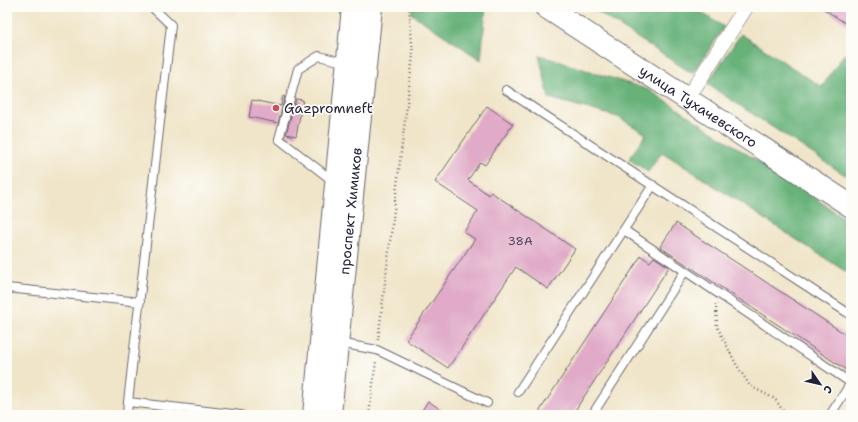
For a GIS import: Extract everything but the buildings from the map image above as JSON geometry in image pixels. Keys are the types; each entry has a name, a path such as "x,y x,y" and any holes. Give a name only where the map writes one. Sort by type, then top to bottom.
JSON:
{"main road":[{"name":"проспект Химиков","path":"314,415 353,7"},
{"name":"проспект Химиков","path":"330,415 372,7"},
{"name":"улица Тухачевского","path":"546,7 851,206"},
{"name":"улица Тухачевского","path":"572,7 851,189"}],"street":[{"path":"694,88 746,7"}],"lane":[{"path":"127,415 171,25 152,7"},
{"path":"336,183 279,139 298,69 319,56 348,63"},
{"path":"506,90 851,315"},
{"path":"518,392 653,186"},
{"path":"624,230 851,383 830,415"},
{"path":"592,415 685,271"},
{"path":"7,288 140,302"},
{"path":"337,342 377,350 487,403"},
{"path":"128,402 241,415"}],"path":[{"path":"369,415 413,55 409,7"},
{"path":"715,292 717,326 736,364 750,386 775,399 786,415"}],"green space":[{"path":"412,7 486,7 481,60 412,14"},
{"path":"590,7 693,7 724,27 693,74"},
{"path":"741,34 822,87 844,54 851,59 851,179 707,84"},
{"path":"539,55 649,90 851,222 851,275 662,152 648,172 629,159 646,134 618,117 549,98"}],"place":[{"name":"Gazpromneft","path":"276,108"}]}
